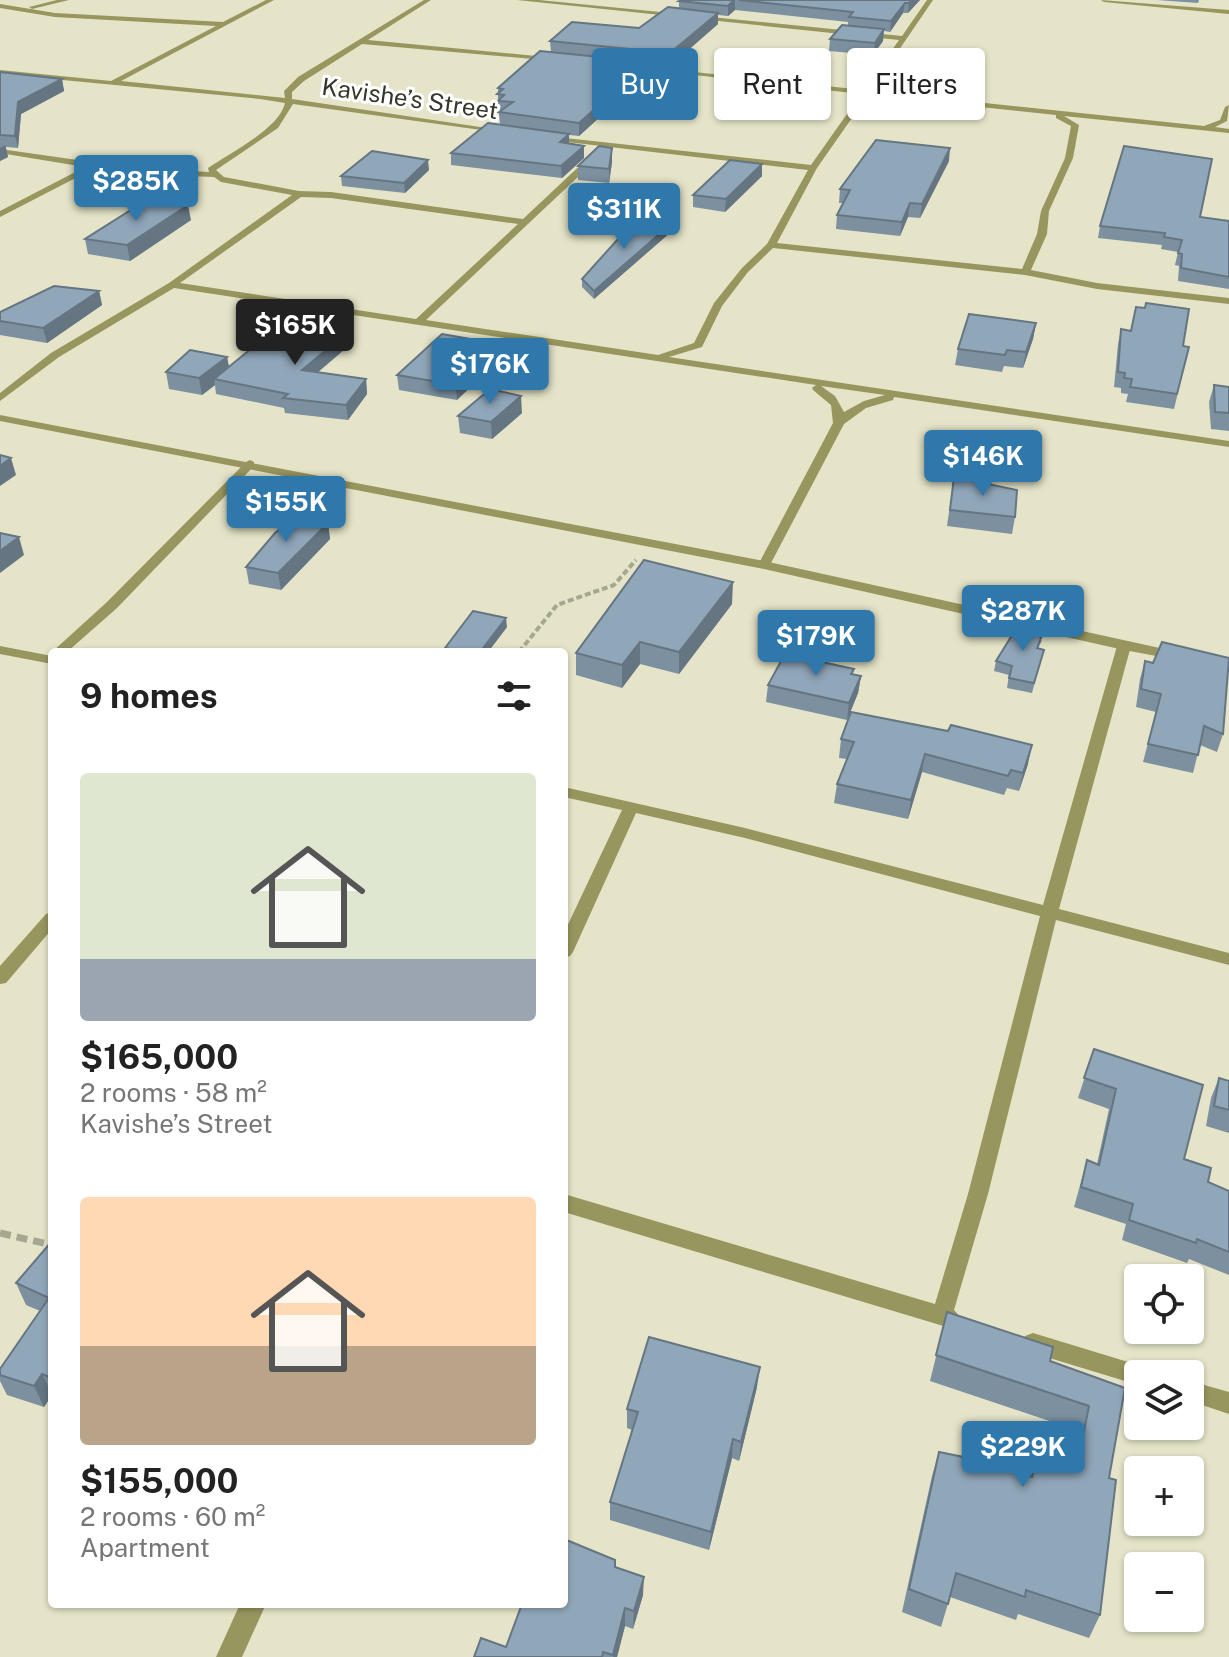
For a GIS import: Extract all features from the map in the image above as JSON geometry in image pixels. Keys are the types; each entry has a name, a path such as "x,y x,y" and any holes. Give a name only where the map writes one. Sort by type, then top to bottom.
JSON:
{"street":[{"path":"14,9 66,0"},
{"path":"114,82 185,48 223,24 271,0"},
{"path":"428,0 388,22 363,42 301,79 287,96 289,107 275,126 211,170 221,179 299,194 331,195 526,222"},
{"path":"520,0 902,38"},
{"path":"896,48 930,0"},
{"path":"1104,0 1229,12"},
{"path":"1203,9 1206,0"},
{"path":"0,6 55,15 223,24"},
{"path":"363,42 571,60"},
{"name":"Kavishe’s Street","path":"0,72 260,97 287,96 515,133"},
{"path":"698,75 847,92"},
{"path":"985,106 1229,131"},
{"path":"1205,128 1228,118 1229,107"},
{"path":"1050,113 1075,125 1106,119"},
{"path":"698,345 717,305 745,270 771,245 813,168 847,120"},
{"path":"1025,272 1042,234 1045,211 1069,158 1075,125"},
{"path":"545,137 813,168"},
{"path":"418,322 606,145"},
{"path":"0,151 92,166 182,175 215,175"},
{"path":"0,214 92,166"},
{"path":"0,398 55,355 172,285 299,194"},
{"path":"771,245 1025,272 1097,286 1229,301"},
{"path":"172,285 1229,444"},
{"path":"650,357 698,345"},
{"path":"698,345 725,369"},
{"path":"808,382 834,398 839,406 839,423"},
{"path":"764,565 839,423 849,411 871,401 901,396"},
{"path":"0,418 764,565 1124,646 1199,659"},
{"path":"64,648 112,605 250,464"},
{"path":"942,1315 978,1194 1050,911 1124,646"},
{"path":"0,650 48,657"},
{"path":"568,793 745,833 1229,959"},
{"path":"568,943 630,809"},
{"path":"0,978 48,923"},
{"path":"568,1204 972,1324"},
{"path":"1017,1338 1124,1371"},
{"path":"1204,1395 1229,1403"},
{"path":"229,1657 251,1608"}],"path":[{"path":"522,648 557,605 614,585 634,564 646,542"},
{"path":"0,1233 48,1244"}],"building":[{"path":"681,0 734,0 728,6"},
{"path":"739,0 912,0 905,3 891,21 849,17 853,12"},
{"path":"668,7 718,13 676,48 620,48 550,41 572,22 639,28"},
{"path":"842,25 884,29 875,43 830,39"},
{"path":"540,51 592,56 592,111 579,123 499,112 513,102 498,101 504,95 497,94 503,89 498,88"},
{"path":"0,72 62,79 18,102 15,136 0,135"},
{"path":"488,123 569,134 560,142 584,146 561,166 451,153"},
{"path":"876,140 950,148 922,204 910,203 902,222 837,215 850,190 840,189"},
{"path":"599,146 612,148 609,169 578,166"},
{"path":"1124,146 1212,159 1200,217 1229,221 1229,277 1181,268 1182,254 1178,253 1182,240 1164,237 1165,233 1100,226"},
{"path":"372,151 428,160 404,183 341,176"},
{"path":"119,160 165,165 133,184 89,179"},
{"path":"730,160 762,164 726,199 693,195"},
{"path":"145,201 188,205 127,245 85,239"},
{"path":"636,219 672,223 594,291 582,279"},
{"path":"54,286 99,291 43,328 0,321 0,312"},
{"path":"1146,303 1189,309 1183,346 1189,347 1177,394 1130,387 1132,379 1124,378 1125,373 1118,372 1121,329 1131,331 1136,307 1145,308"},
{"path":"969,314 1036,323 1026,352 1007,350 1005,355 958,349"},
{"path":"304,321 351,329 302,370 366,379 346,405 283,398 288,394 214,379 263,339 280,341"},
{"path":"442,334 498,344 456,385 397,375"},
{"path":"190,350 227,357 199,378 166,372"},
{"path":"1214,385 1229,387 1229,413 1215,412"},
{"path":"490,389 521,396 491,422 458,416"},
{"path":"0,455 11,458 0,466"},
{"path":"954,477 1017,490 1015,517 950,510"},
{"path":"297,516 328,523 278,573 246,567 275,533"},
{"path":"0,533 19,537 0,551"},
{"path":"644,560 733,582 679,652 640,642 622,665 576,653"},
{"path":"473,611 506,618 483,648 445,648"},
{"path":"1019,624 1044,630 1037,648 1044,650 1034,683 1009,678 1012,666 996,661"},
{"path":"1162,642 1229,658 1223,734 1204,726 1198,755 1148,744 1161,694 1141,689 1145,661 1153,663"},
{"path":"785,654 854,669 851,674 861,676 849,703 768,685"},
{"path":"851,712 948,731 951,725 1032,745 1023,773 1011,770 1008,776 925,754 911,800 837,784 854,742 841,739"},
{"path":"1094,1049 1203,1085 1184,1159 1211,1168 1208,1182 1229,1191 1229,1252 1197,1239 1196,1243 1129,1220 1133,1204 1081,1187 1087,1160 1099,1165 1116,1089 1084,1078"},
{"path":"1219,1078 1229,1081 1229,1110 1214,1106"},
{"path":"48,1246 48,1298 16,1283"},
{"path":"48,1299 48,1376 42,1374 34,1386 0,1375 0,1369"},
{"path":"947,1312 1053,1347 1050,1361 1124,1388 1109,1478 1116,1480 1100,1615 1026,1590 1025,1597 956,1573 948,1604 909,1589 939,1452 993,1463 1032,1477 1036,1455 1077,1467 1089,1406 936,1355"},
{"path":"649,1337 760,1367 741,1442 733,1439 711,1532 610,1502 638,1412 627,1409"},
{"path":"568,1541 615,1560 615,1567 644,1577 634,1611 625,1608 613,1655 603,1652 602,1657 474,1657 481,1638 506,1647 521,1608 568,1608"}]}
